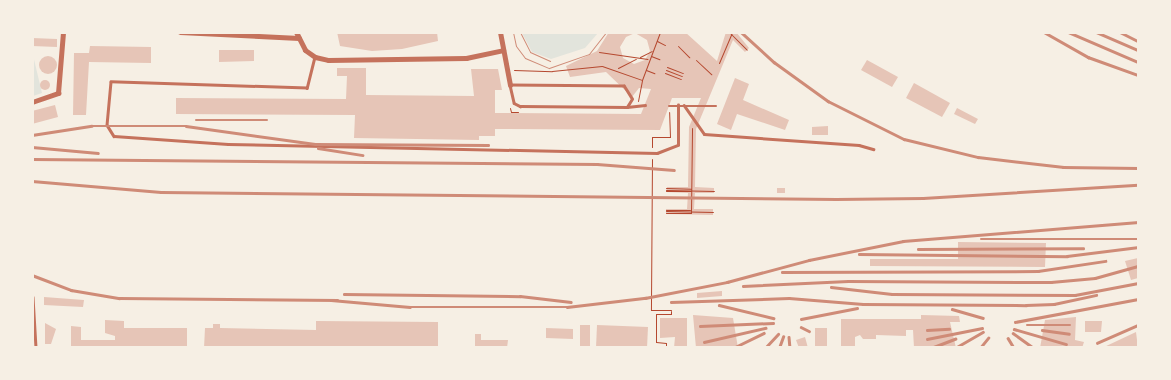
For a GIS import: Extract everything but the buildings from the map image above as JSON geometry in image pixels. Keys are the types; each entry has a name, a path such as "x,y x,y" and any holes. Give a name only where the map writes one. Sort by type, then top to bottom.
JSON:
{"street":[{"path":"32,102 58,93 63,32"},
{"path":"180,32 299,38"},
{"path":"296,32 305,50 315,57 328,60 457,58 489,56 502,50"},
{"path":"500,32 510,85"}],"lane":[{"path":"315,57 307,88 111,82 107,125 114,136 228,144 657,153 678,145 678,105"},
{"path":"627,107 632,99 624,86 510,85 512,99 520,106 627,107 645,105"},
{"path":"684,105 704,134 859,145 873,149"},
{"path":"669,106 716,106"},
{"path":"33,297 36,348"}],"path":[{"path":"642,80 660,32"},
{"path":"719,63 731,34 747,50"},
{"path":"656,41 665,45"},
{"path":"678,46 689,57"},
{"path":"616,69 652,50"},
{"path":"599,52 649,60"},
{"path":"650,56 659,59"},
{"path":"696,60 711,74"},
{"path":"668,67 683,73"},
{"path":"645,70 654,73"},
{"path":"666,70 682,76"},
{"path":"665,73 681,79"},
{"path":"666,348 666,343 656,342 656,314 672,314 672,310 651,310 652,137 670,137 669,117"},
{"path":"692,212 692,128 695,121"},
{"path":"666,190 714,190"},
{"path":"666,211 713,212"}],"shaded area":[{"path":"522,33 598,33 585,48 551,59 532,52"},
{"path":"32,51 42,93 33,96 32,96"}],"tram line":[{"path":"513,32 516,46 525,58 549,68 589,54 606,32"},
{"path":"520,32 530,52 550,61"}],"railway":[{"path":"741,32 774,62 828,101 904,139 978,157 1063,167 1138,168"},
{"path":"1044,32 1088,57 1138,75"},
{"path":"1068,32 1138,62"},
{"path":"1096,32 1138,50"},
{"path":"1120,32 1138,41"},
{"path":"196,120 267,120"},
{"path":"32,135 91,126 186,126 315,144 488,145"},
{"path":"32,147 98,153"},
{"path":"318,148 362,155"},
{"path":"32,159 597,164 674,170"},
{"path":"32,181 161,192 836,199 923,198 1138,185"},
{"path":"331,300 410,307 567,307 645,298 727,282 809,260 903,241 1138,222"},
{"path":"981,239 1138,239"},
{"path":"859,254 1067,256 1138,247"},
{"path":"918,249 1083,248"},
{"path":"782,272 1038,271 1105,261"},
{"path":"743,286 848,281 1051,282 1095,278 1138,266"},
{"path":"32,275 71,290 119,298 337,300"},
{"path":"831,287 892,294 1075,295 1138,283"},
{"path":"344,294 520,296 571,302"},
{"path":"671,302 789,298 863,304 1026,305 1054,304 1096,295"},
{"path":"1015,322 1138,299"},
{"path":"719,305 773,318"},
{"path":"801,319 857,308"},
{"path":"952,309 983,318"},
{"path":"700,326 773,323"},
{"path":"1027,325 1070,325"},
{"path":"1097,343 1138,325"},
{"path":"801,327 809,331"},
{"path":"704,342 765,328"},
{"path":"927,339 982,328"},
{"path":"927,330 949,329"},
{"path":"1014,329 1066,344"},
{"path":"1042,330 1069,334"},
{"path":"955,348 983,332"},
{"path":"733,348 764,333"},
{"path":"1013,333 1034,348"},
{"path":"765,348 778,334"},
{"path":"779,348 783,337"},
{"path":"789,337 790,348"},
{"path":"980,348 988,338"},
{"path":"1008,338 1014,348"},
{"path":"931,348 955,339"}]}
